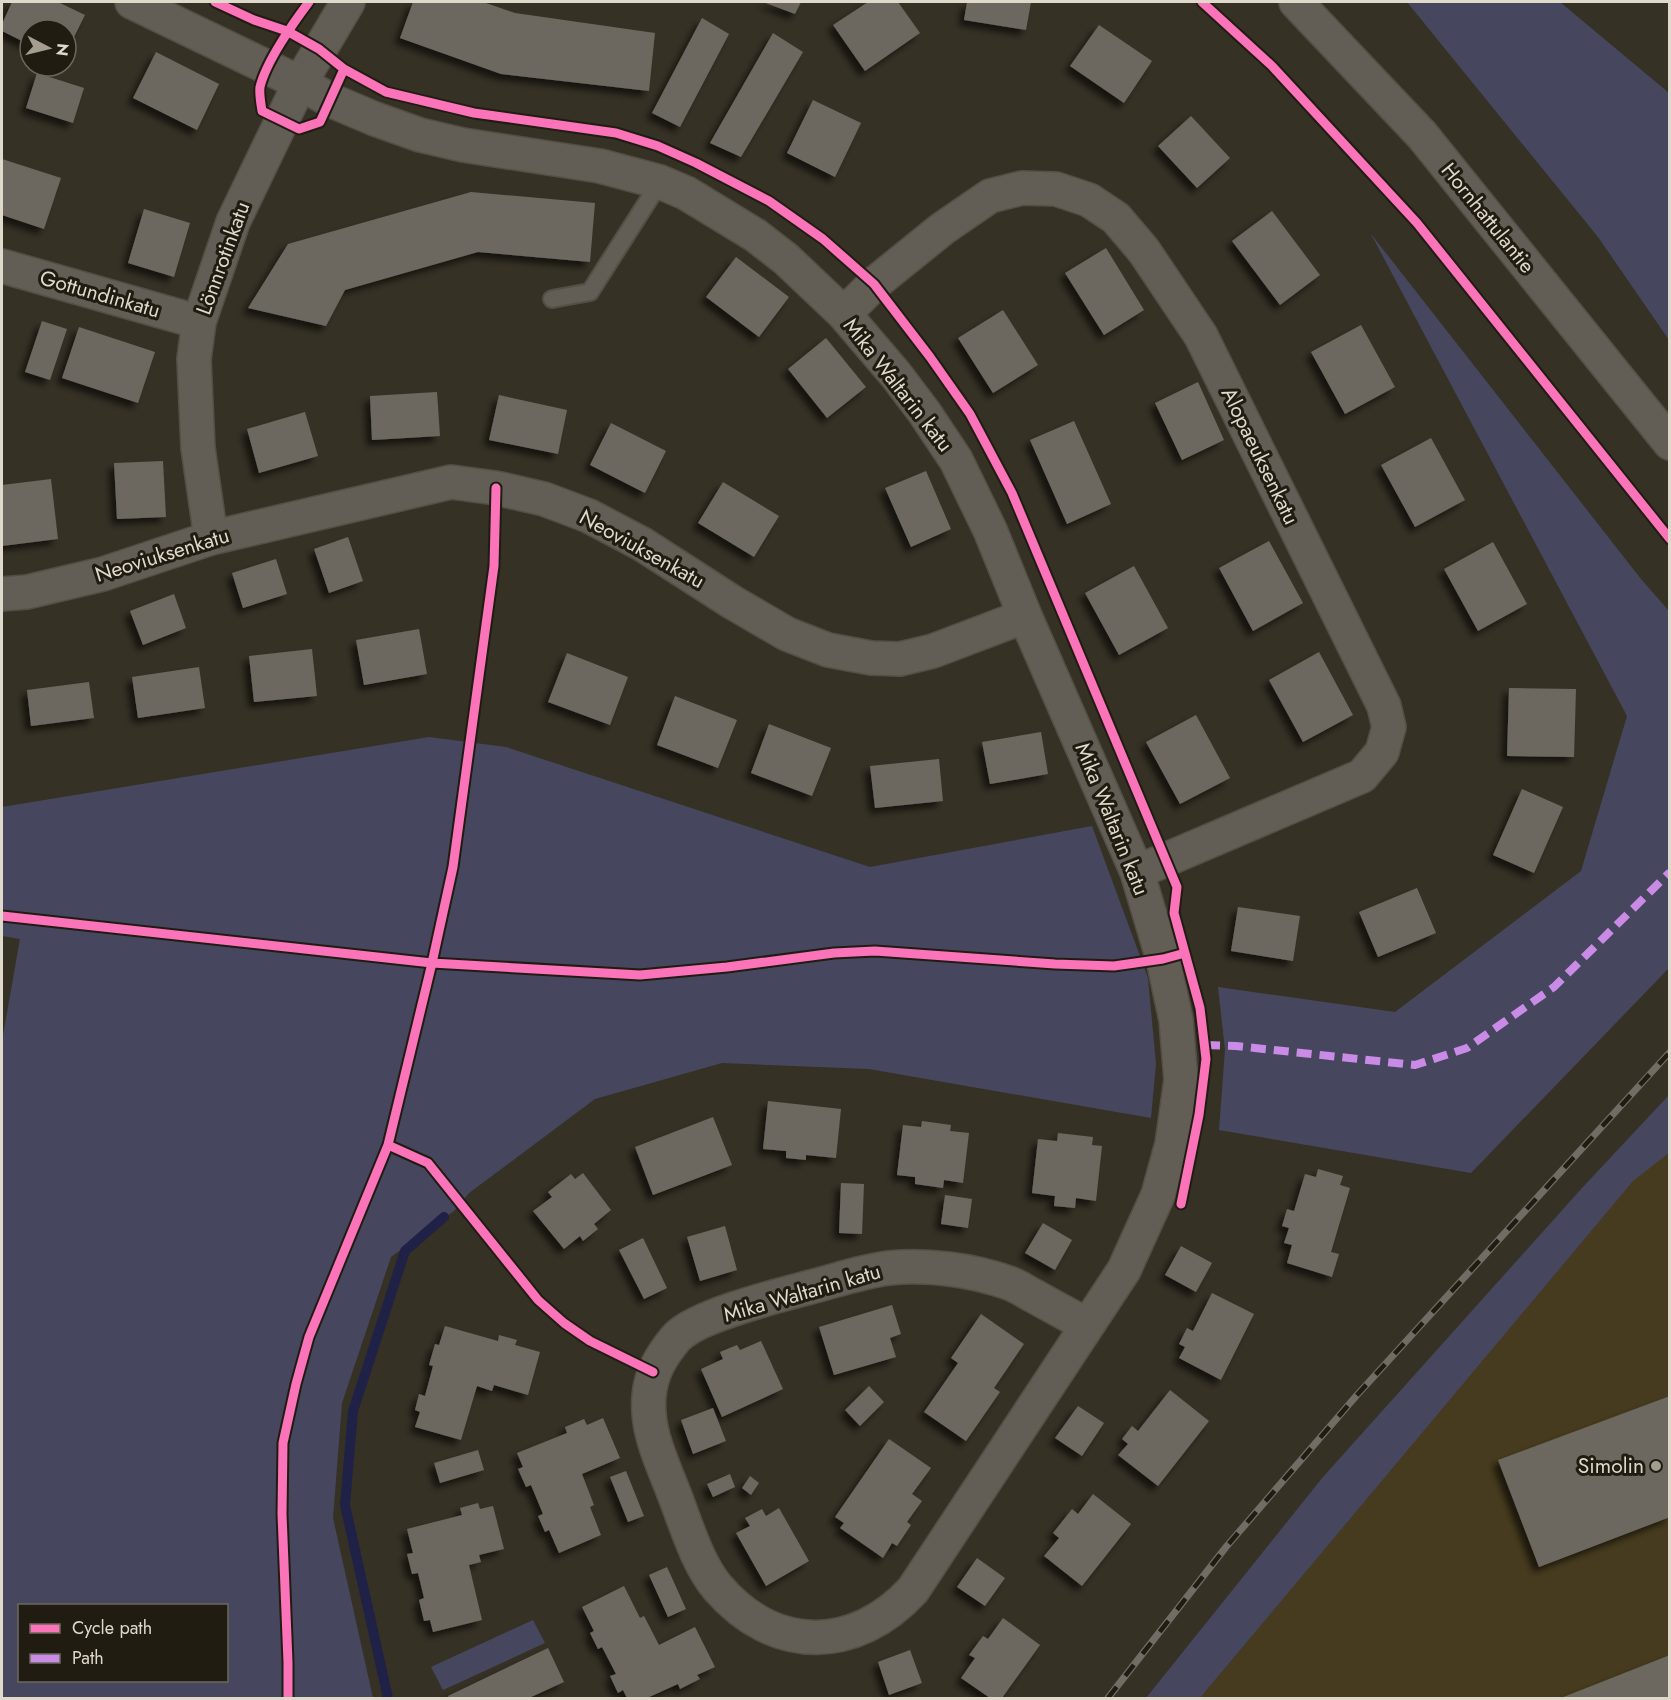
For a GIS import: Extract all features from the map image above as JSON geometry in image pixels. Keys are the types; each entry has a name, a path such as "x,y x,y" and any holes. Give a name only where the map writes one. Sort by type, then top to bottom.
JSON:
{"street":[{"name":"Mika Waltarin katu","path":"132,2 300,83 330,100 420,135 463,145 600,166 660,182 686,193 755,235 786,259 844,314 924,412 956,460 990,530 1025,616 1137,872 1163,959 1176,1020 1181,1080 1172,1144 1158,1195 1124,1270 1088,1325 913,1590 900,1604 875,1623 840,1636 809,1638 777,1631 744,1614 717,1587 687,1526 651,1432 649,1397 653,1372 678,1336 695,1324 764,1299 887,1268 948,1269 1011,1284 1088,1325"},
{"name":"Lönnrotinkatu","path":"211,538 198,448 194,359 199,322 233,222 300,83 348,2"},
{"name":"Hornhattulantie","path":"1296,2 1422,135 1670,443"},
{"name":"Alopaeuksenkatu","path":"844,314 874,284 942,229 990,196 1022,188 1056,189 1089,200 1116,218 1144,251 1200,336 1384,706 1389,728 1382,752 1362,776 1137,872"},
{"name":"Gottundinkatu","path":"2,266 199,322"},
{"name":"Neoviuksenkatu","path":"2,594 27,592 103,574 211,538 451,482 496,488 544,499 589,516 642,544 732,602 787,634 828,650 871,658 900,659 933,651 1025,616"}],"lane":[{"path":"552,299 590,292 660,182"}],"shaded area":[{"path":"1407,2 1560,2 1669,93 1669,340 1598,237"},
{"path":"1371,234 1641,579 1669,611 1669,968 1471,1173 1219,1130 1225,1050 1218,987 1395,1012 1581,871 1627,716"},
{"path":"429,737 506,747 870,867 1092,826 1148,978 1156,1064 1151,1118 869,1069 722,1063 595,1099 469,1193 454,1211 391,1257 342,1403 333,1518 373,1698 2,1698 2,1041 20,939 2,936 2,807"},
{"path":"1669,1095 1669,1153 1633,1181 1200,1698 1146,1698 1323,1477 1582,1188"},
{"path":"1669,1153 1669,1698 1200,1698 1633,1180"},
{"path":"533,1620 545,1643 443,1690 431,1667"}],"building":[{"path":"12,2 58,2 85,15 78,29 78,18 18,18 18,39 2,31 2,24"},
{"path":"413,2 483,2 515,13 655,33 649,91 501,74 400,38"},
{"path":"763,2 801,2 795,14"},
{"path":"868,2 898,2 920,33 865,71 833,25"},
{"path":"967,2 1031,2 1026,30 964,20"},
{"path":"702,18 729,34 680,127 652,113"},
{"path":"1099,25 1152,61 1124,103 1070,66"},
{"path":"773,33 803,52 741,157 710,143"},
{"path":"156,52 219,84 197,130 133,98"},
{"path":"35,78 53,78 84,88 73,123 26,108"},
{"path":"813,100 861,123 835,177 787,153"},
{"path":"1191,116 1230,158 1197,188 1158,146"},
{"path":"2,159 61,178 44,229 2,215"},
{"path":"471,192 595,203 590,262 478,252 345,290 326,326 248,308 288,244"},
{"path":"144,209 190,223 174,277 128,263"},
{"path":"1272,211 1320,275 1280,305 1232,241"},
{"path":"1106,248 1144,310 1104,335 1065,273"},
{"path":"736,257 789,297 759,337 706,297"},
{"path":"1003,310 1038,365 993,393 958,338"},
{"path":"42,321 67,329 50,380 25,372"},
{"path":"1361,325 1395,387 1345,414 1311,352"},
{"path":"79,327 155,352 138,403 62,378"},
{"path":"826,338 866,387 827,418 788,369"},
{"path":"1198,382 1224,440 1182,460 1155,403"},
{"path":"437,392 440,436 372,440 370,396"},
{"path":"499,395 567,410 558,454 489,440"},
{"path":"305,412 318,456 259,473 247,429"},
{"path":"1074,421 1111,504 1067,524 1030,440"},
{"path":"611,423 666,451 645,493 590,465"},
{"path":"1431,438 1465,500 1415,527 1381,465"},
{"path":"163,461 166,517 117,519 114,463"},
{"path":"926,471 951,529 911,547 885,488"},
{"path":"51,479 58,539 2,546 2,485"},
{"path":"723,482 779,516 754,557 698,523"},
{"path":"348,537 363,581 329,593 314,549"},
{"path":"1269,541 1303,603 1253,631 1219,568"},
{"path":"1493,542 1527,604 1478,631 1444,569"},
{"path":"276,559 287,594 243,608 232,573"},
{"path":"1134,566 1168,628 1119,655 1085,593"},
{"path":"174,594 186,628 143,645 130,611"},
{"path":"419,629 427,674 364,685 356,640"},
{"path":"312,649 317,696 254,702 249,656"},
{"path":"1319,652 1353,715 1303,742 1269,680"},
{"path":"567,653 628,677 610,725 548,702"},
{"path":"199,667 205,708 138,718 132,677"},
{"path":"89,682 94,718 31,726 27,690"},
{"path":"1509,688 1576,689 1574,757 1507,756"},
{"path":"675,696 737,720 718,768 657,745"},
{"path":"1196,715 1230,778 1180,804 1146,742"},
{"path":"769,724 831,748 812,796 751,773"},
{"path":"1041,732 1048,774 990,784 982,742"},
{"path":"939,759 943,801 875,808 870,766"},
{"path":"1522,789 1563,807 1534,873 1493,855"},
{"path":"1417,888 1436,933 1378,957 1359,912"},
{"path":"1238,907 1300,916 1293,961 1231,951"},
{"path":"768,1101 841,1109 836,1158 806,1155 806,1160 786,1158 786,1151 763,1149"},
{"path":"713,1117 732,1165 653,1195 635,1147"},
{"path":"922,1121 951,1125 950,1131 969,1133 963,1183 944,1180 943,1188 915,1184 915,1177 897,1175 903,1125 921,1127"},
{"path":"1058,1133 1093,1137 1092,1145 1102,1146 1096,1201 1076,1198 1075,1208 1054,1206 1055,1196 1032,1193 1038,1139 1057,1141"},
{"path":"1318,1169 1343,1176 1340,1185 1350,1188 1331,1252 1339,1254 1332,1277 1287,1263 1292,1245 1284,1243 1289,1228 1282,1226 1287,1209 1294,1211 1305,1174 1316,1177"},
{"path":"583,1173 611,1210 594,1224 598,1229 583,1241 580,1236 564,1249 533,1211 552,1197 548,1192 571,1174 575,1179"},
{"path":"841,1183 864,1184 862,1234 839,1233"},
{"path":"945,1195 972,1199 968,1228 941,1224"},
{"path":"1043,1223 1072,1240 1055,1270 1025,1253"},
{"path":"725,1226 737,1270 700,1281 687,1237"},
{"path":"643,1238 667,1288 644,1299 619,1250"},
{"path":"1181,1246 1212,1263 1196,1292 1165,1275"},
{"path":"1212,1293 1254,1314 1221,1380 1179,1358 1185,1347 1179,1344 1187,1328 1193,1331"},
{"path":"892,1305 901,1334 890,1338 896,1357 834,1375 819,1327"},
{"path":"981,1314 1024,1344 994,1388 1000,1392 966,1441 924,1412 958,1363 951,1358"},
{"path":"445,1326 498,1341 499,1335 517,1340 515,1345 540,1352 528,1395 494,1385 492,1391 477,1386 461,1440 415,1427 420,1412 415,1410 419,1394 425,1396 433,1366 429,1365 435,1344 439,1345"},
{"path":"761,1341 783,1389 722,1417 701,1369 723,1359 720,1352 737,1345 740,1350"},
{"path":"869,1386 884,1402 860,1426 845,1410"},
{"path":"1170,1390 1209,1421 1158,1486 1118,1455 1128,1444 1122,1439 1132,1426 1138,1431"},
{"path":"1670,1396 1670,1517 1539,1567 1498,1460"},
{"path":"1078,1406 1104,1423 1082,1456 1055,1438"},
{"path":"713,1408 726,1441 693,1454 681,1420"},
{"path":"603,1418 620,1458 582,1474 594,1505 590,1507 601,1535 559,1553 549,1530 545,1532 538,1516 543,1514 531,1485 526,1487 518,1469 523,1467 517,1453 567,1433 565,1427 584,1419 587,1425"},
{"path":"889,1439 931,1468 912,1494 922,1501 907,1522 911,1525 897,1546 892,1543 883,1558 840,1528 844,1523 835,1517"},
{"path":"478,1450 484,1470 440,1483 434,1463"},
{"path":"626,1471 644,1516 628,1522 610,1477"},
{"path":"730,1474 735,1487 713,1497 707,1484"},
{"path":"750,1476 759,1483 751,1495 742,1488"},
{"path":"1093,1494 1131,1524 1082,1586 1044,1556 1059,1538 1053,1533 1072,1509 1078,1514"},
{"path":"478,1503 480,1509 493,1506 504,1549 479,1555 481,1562 469,1565 482,1620 433,1632 430,1620 424,1621 419,1600 424,1598 418,1573 412,1574 407,1554 413,1553 407,1529 462,1515 460,1508"},
{"path":"779,1508 809,1561 766,1586 736,1533 750,1526 745,1518 762,1509 766,1516"},
{"path":"977,1558 1005,1578 985,1606 957,1587"},
{"path":"667,1567 686,1609 668,1617 649,1575"},
{"path":"624,1586 640,1618 644,1616 659,1645 695,1627 715,1667 697,1675 700,1679 680,1689 678,1684 647,1698 627,1698 623,1690 618,1693 610,1676 616,1674 602,1647 598,1649 590,1633 594,1631 582,1607"},
{"path":"1003,1618 1040,1645 1002,1698 990,1698 961,1678 975,1658 969,1655 983,1636 988,1639"},
{"path":"548,1648 564,1682 529,1698 449,1698 448,1696"},
{"path":"910,1650 922,1683 889,1695 878,1662"},
{"path":"1670,1655 1670,1698 1561,1698"}],"waterway":[{"path":"388,1698 345,1505 353,1411 405,1251 444,1217"}],"railway":[{"path":"1108,1698 1226,1547 1357,1395 1670,1052"}],"marked path":[{"path":"1205,1045 1236,1046 1415,1065 1467,1048 1554,987 1670,872"}],"cycle path":[{"path":"215,2 254,20 287,31 319,49 344,69 386,92 474,113 616,133 658,146 769,201 823,239 874,284 970,414 1012,493 1177,887 1174,913 1200,1008 1206,1059 1199,1115 1181,1204"},
{"path":"309,2 281,43 263,77 260,87 262,111 299,129 320,122 344,69"},
{"path":"1202,2 1272,66 1417,223 1670,539"},
{"path":"288,1698 282,1514 283,1443 309,1337 388,1145 432,963 453,867 494,566 496,488"},
{"path":"2,916 432,963 640,975 727,967 834,953 875,951 1114,966 1163,959 1185,953"},
{"path":"388,1145 428,1163 538,1300 564,1323 590,1341 653,1372"}],"place":[{"name":"Simolin","path":"1656,1466"}]}
